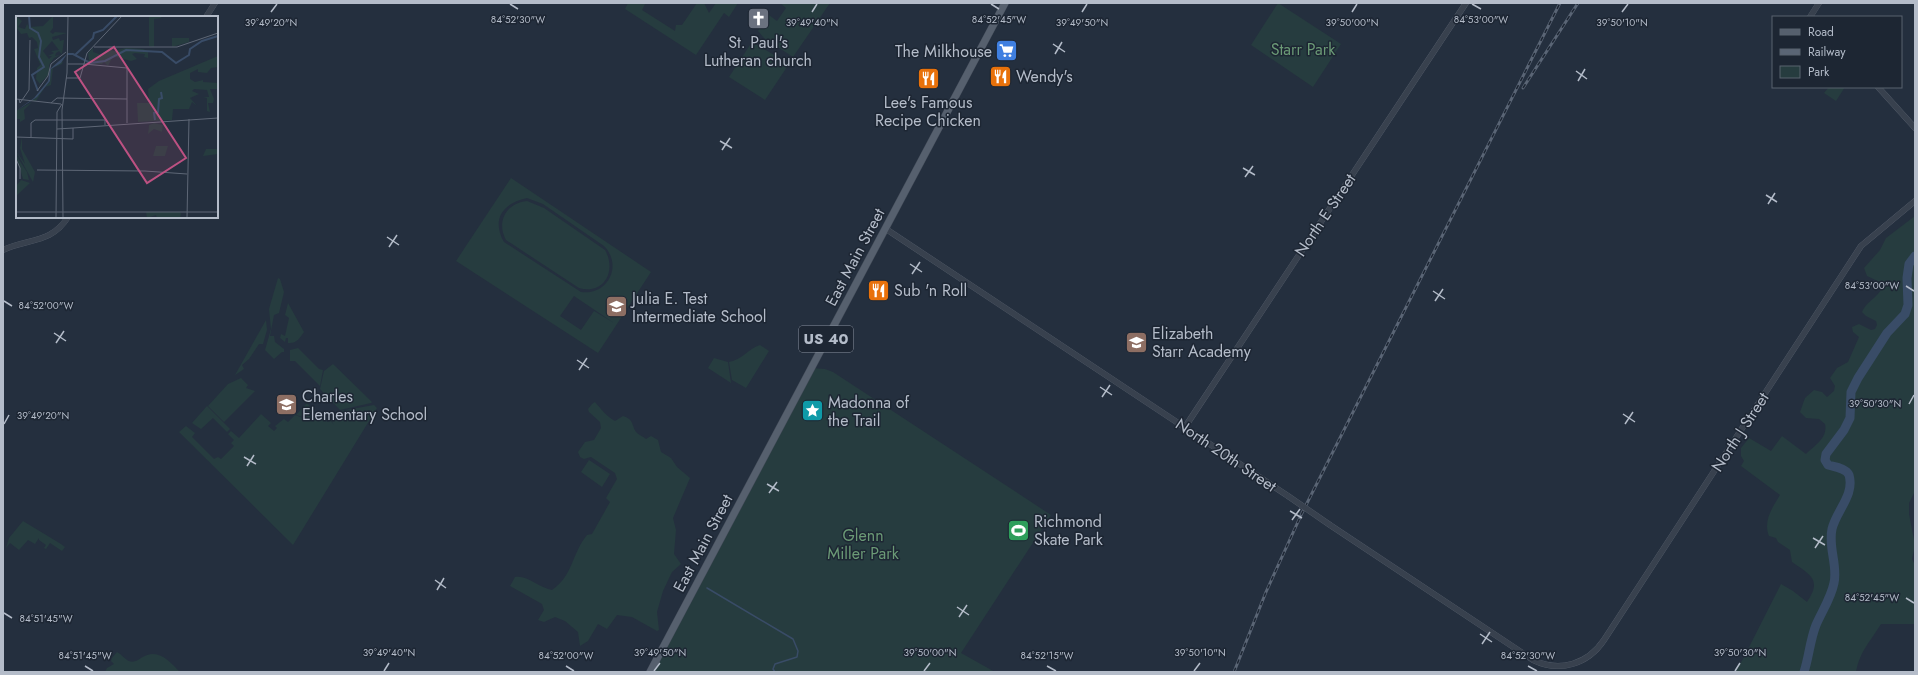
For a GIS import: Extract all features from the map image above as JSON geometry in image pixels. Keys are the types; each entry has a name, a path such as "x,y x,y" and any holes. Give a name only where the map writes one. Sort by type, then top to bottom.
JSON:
{"main road":[{"name":"East Main Street","path":"650,672 1005,3"}],"street":[{"path":"207,16 215,3"},
{"name":"North E Street","path":"1185,427 1466,3"},
{"path":"1811,16 1819,3"},
{"path":"1879,88 1915,128"},
{"name":"North J Street","path":"1570,665 1588,657 1599,648 1861,246 1915,201"},
{"path":"3,250 52,234 62,226 67,218"},
{"name":"North 20th Street","path":"886,229 1533,660 1547,666 1570,665"}],"green space":[{"path":"628,3 645,4 642,10 675,31 676,25 682,25 697,3 704,3 709,13 716,3 738,3 729,17 724,13 696,55 625,9"},
{"path":"780,3 830,3 793,57 764,38 758,31 769,15 777,21 786,8"},
{"name":"Starr Park","path":"1278,3 1341,44 1313,87 1251,45"},
{"path":"754,43 789,64 765,100 729,77 750,45"},
{"path":"1828,88 1844,88 1836,101 1824,93"},
{"path":"511,178 651,272 598,353 456,261","holes":["527,198 543,204 604,246 610,254 612,262 610,278 605,284 599,289 591,292 581,292 504,242 500,234 499,226 499,219 502,213 511,204","574,296 614,323 594,311 581,330 560,316"]},
{"path":"527,201 544,208 605,250 610,266 606,280 601,285 588,289 579,288 506,240 502,227 505,214 513,205"},
{"path":"1915,216 1915,491 1909,503 1909,514 1915,545 1912,559 1915,565 1915,624 1881,624 1863,652 1856,672 1735,672 1781,584 1807,602 1814,588 1814,583 1809,575 1792,562 1790,550 1778,542 1776,538 1769,536 1767,525 1769,515 1780,495 1741,466 1744,461 1741,456 1741,448 1749,438 1771,451 1782,436 1806,454 1823,437 1825,433 1825,424 1819,419 1806,418 1800,412 1805,398 1814,390 1822,392 1827,397 1834,391 1835,386 1830,378 1837,368 1848,362 1859,337 1853,332 1852,327 1859,324 1871,330 1875,329 1877,325 1876,321 1866,316 1862,312 1867,304 1879,293 1884,284 1867,276 1864,268 1880,250 1886,238"},
{"path":"278,278 280,279 284,292 279,313 274,315 270,336 274,336 275,342 284,349 284,352 274,359 265,350 271,329 269,309"},
{"path":"288,303 304,332 298,340 293,343 288,343 288,338 286,338 285,342 280,338 281,334 285,336 289,318 285,315"},
{"path":"266,320 267,330 263,344 259,344 249,359 242,365 244,369 235,375"},
{"path":"760,345 769,351 746,388 732,380 729,362 738,359"},
{"path":"298,348 319,369 323,370 320,386 295,361 290,361 290,350"},
{"path":"714,358 728,362 731,383 708,368"},
{"path":"333,364 372,402 371,403 340,410 320,389 324,371"},
{"name":"Glenn Miller Park","path":"811,368 825,369 833,372 1051,515 961,653 995,672 650,672"},
{"path":"241,378 248,385 246,388 255,391 224,422 208,406 228,384"},
{"path":"595,402 604,413 615,421 623,416 631,421 638,434 646,439 651,436 658,440 661,452 671,458 677,467 690,478 673,518 676,530 674,554 681,564 672,572 663,591 657,612 659,630 657,631 632,617 617,615 607,629 598,624 588,641 580,646 578,632 565,621 555,617 544,622 538,620 544,610 542,604 510,586 515,577 520,577 552,590 564,578 582,542 587,535 592,534 610,502 606,498 617,479 615,473 591,457 584,459 580,457 578,452 585,442 594,440 601,428 600,422 589,412 588,409"},
{"path":"307,403 319,417 317,420 321,418 328,422 330,420 334,425 331,420 340,411 374,405 377,408 293,545 179,432 186,426 195,433 192,437 214,459 218,457 221,459 234,446 231,443 234,440 228,434 231,431 239,438 261,414 271,423 268,426 274,431 277,428 275,426 284,419 288,422 295,415 303,418 307,414 314,420 308,413 303,417 296,415"},
{"path":"207,406 230,429 227,432 213,418 201,429 192,423"},
{"path":"589,460 610,474 602,487 581,472"},
{"path":"23,521 65,547 62,551 50,543 46,549 44,548 46,545 39,540 39,538 35,544 28,540 19,550 10,543 6,548 9,538"},
{"path":"117,652 131,662 147,655 158,655 167,660 180,672 105,672 107,668 114,664 111,661"}],"waterway":[{"path":"1804,672 1814,631 1833,589 1835,570 1831,543 1832,529 1847,496 1850,482 1848,473 1840,468 1828,465 1825,460 1826,454 1844,430 1850,418 1851,392 1858,378 1887,333 1905,314 1908,305 1907,278 1909,264 1915,256"},
{"path":"707,588 793,639 798,651 797,657 775,664 773,669 775,672"}],"railway":[{"path":"1234,672 1266,592 1302,513 1560,3"},
{"path":"1523,88 1578,3"}],"place":[{"name":"St. Paul's Lutheran church","path":"758,19"},
{"name":"The Milkhouse","path":"1007,51"},
{"name":"Wendy's","path":"1001,76"},
{"name":"Lee's Famous Recipe Chicken","path":"928,78"},
{"name":"Sub 'n Roll","path":"878,290"},
{"name":"Julia E. Test Intermediate School","path":"616,307"},
{"name":"Elizabeth Starr Academy","path":"1136,342"},
{"name":"Charles Elementary School","path":"287,405"},
{"name":"Madonna of the Trail","path":"813,411"},
{"name":"Richmond Skate Park","path":"1019,530"}]}
